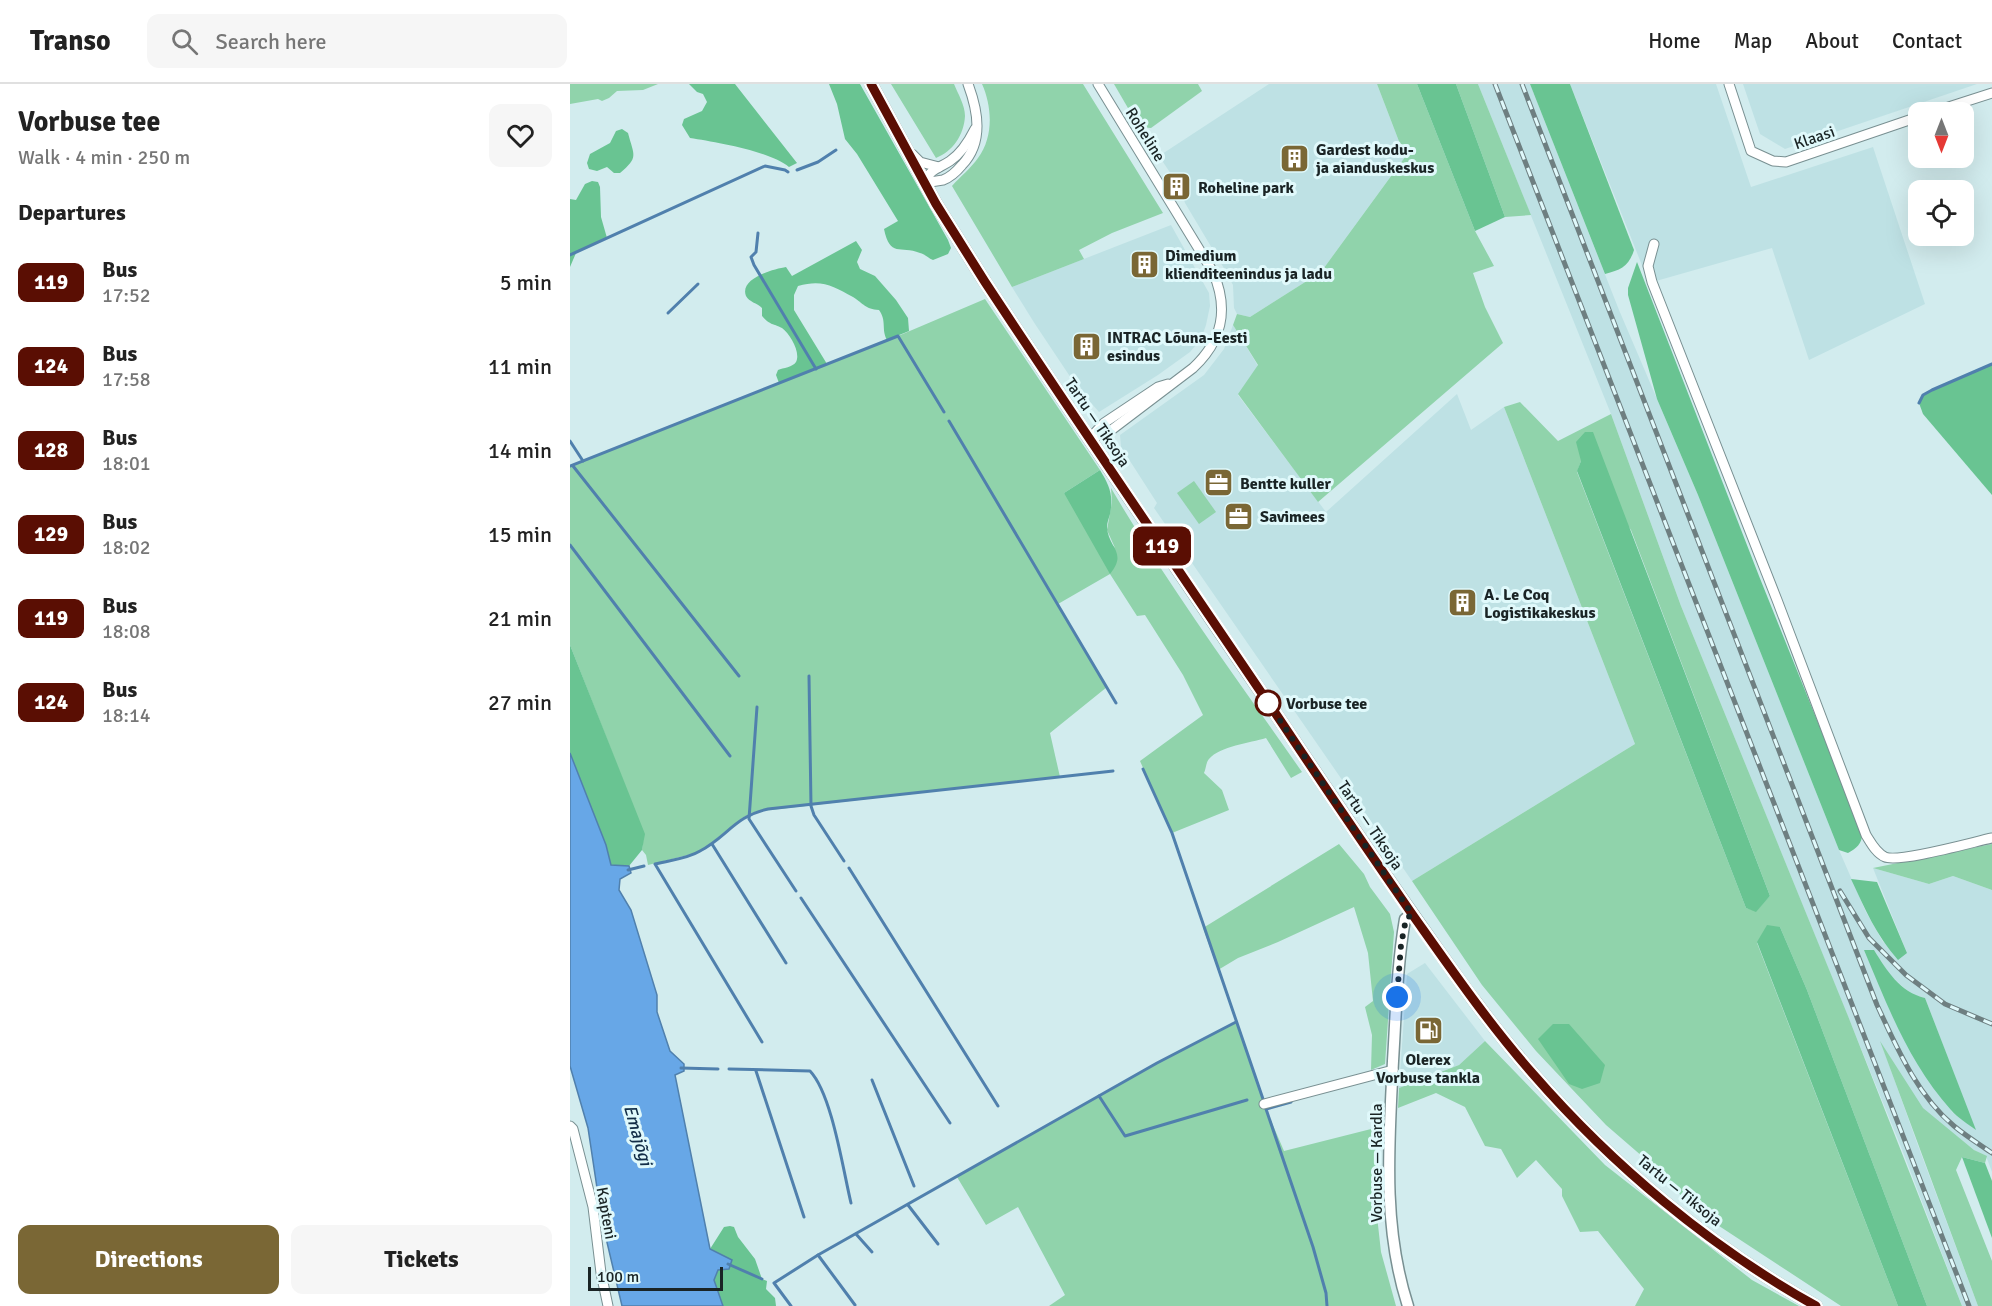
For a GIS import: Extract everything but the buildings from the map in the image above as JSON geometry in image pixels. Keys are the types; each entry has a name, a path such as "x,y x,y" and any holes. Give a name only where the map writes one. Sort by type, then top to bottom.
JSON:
{"main road":[{"name":"Tartu — Tiksoja","path":"871,84 924,183 985,282 1412,914 1492,1025 1533,1074 1633,1175 1684,1218 1783,1288 1816,1306"}],"street":[{"path":"924,183 945,179 966,161 974,145 978,125 968,84"},
{"name":"Roheline","path":"1089,439 1104,423 1158,387 1173,382 1198,362 1212,345 1222,319 1221,295 1213,272 1098,84"},
{"name":"Klaasi","path":"1729,84 1751,151 1773,161 1786,162 1908,120"},
{"path":"1964,102 1992,93"},
{"path":"924,183 930,172 952,160 961,152 978,125"},
{"path":"906,149 920,162 939,167"},
{"path":"1654,244 1648,266 1652,282 1866,835 1876,851 1886,858 1904,857 1992,838"},
{"name":"Vorbuse — Kardla","path":"1408,1306 1398,1275 1390,1218 1388,1179 1399,962 1406,919 1412,914"},
{"path":"1264,1104 1393,1070"},
{"name":"Kapteni","path":"570,1126 573,1129 593,1207 601,1273 608,1306"}],"shaded area":[{"path":"1269,84 1377,84 1405,157 1321,272 1250,317 1237,314 1234,308 1233,285 1185,203 1181,189 1159,156"},
{"path":"1478,84 1530,84 1619,310 1698,495 1839,850 1866,912 1883,942 1907,953 1873,868 1929,884 1953,876 1992,890 1992,1172 1986,1156 1974,1150 1922,1108 1882,1045 1978,1306 1962,1306 1901,1147 1681,606 1611,414","holes":["1874,950 1891,977 1913,995 1925,998 1975,1129 1952,1112"]},
{"path":"1570,84 1716,84 1751,187 1873,147 1925,304 1809,360 1772,248 1649,283"},
{"path":"1743,84 1977,84 1924,102 1908,102 1908,107 1785,149 1760,134"},
{"path":"1171,225 1209,293 1210,306 1201,339 1190,352 1158,375 1099,412 1077,387 1012,287"},
{"path":"1233,325 1258,366 1238,395 1326,512 1457,394 1471,430 1504,407 1635,744 1412,881 1154,508 1157,503 1121,447 1120,435 1204,375 1224,349"},
{"path":"1425,963 1485,1041 1459,1065 1399,1088 1407,974"}],"green space":[{"path":"570,84 658,84 643,90 617,91 602,101 598,99 570,104"},
{"path":"689,84 735,84 797,163 789,167 756,152 690,138 682,125 684,119 702,111 707,102 703,94 697,92"},
{"path":"829,84 860,84 948,240 951,248 948,254 933,260 913,251 897,249 889,244 884,229 898,221 857,154 845,139 837,104"},
{"path":"891,84 954,84 963,104 965,116 960,136 948,151 936,158"},
{"path":"982,84 1083,84 1163,213 1112,233 1079,250 1084,259 1012,287 952,186 975,162 987,141 990,121 988,102"},
{"path":"1114,84 1198,84 1202,91 1151,128 1139,127"},
{"path":"1377,84 1417,84 1475,231 1494,266 1473,273 1485,307 1503,343 1318,502 1238,394 1258,365 1233,325 1237,314 1250,317 1321,272 1405,157"},
{"path":"1417,84 1456,84 1505,217 1475,231"},
{"path":"1456,84 1478,84 1531,215 1505,217"},
{"path":"1530,84 1570,84 1634,250 1630,260 1620,269 1605,274"},
{"path":"622,129 628,133 633,152 630,163 620,173 614,173 607,167 597,171 589,169 587,163 590,154 610,143 616,131"},
{"path":"592,181 598,182 600,187 601,217 607,238 576,253 570,267 570,199 576,200 585,184"},
{"path":"856,241 862,250 857,262 860,269 875,276 896,300 908,318 909,331 887,340 883,318 879,310 868,307 827,285 814,283 798,286 794,295 794,310 827,364 779,383 776,375 778,370 795,364 796,348 785,331 765,319 762,316 762,308 747,298 745,290 748,284 752,279 786,267 792,276"},
{"path":"1637,262 1759,576 1862,832 1859,845 1848,853 1839,850 1698,495 1657,399 1628,295 1628,288"},
{"path":"985,299 1100,470 1064,493 1115,548 1107,530 1112,502 1111,488 1180,597 1302,772 1291,778 1266,738 1220,751 1208,760 1204,773 1222,790 1229,810 1172,833 1140,761 1203,715 1183,675 1145,615 1137,616 1110,574 1058,604 1107,687 1050,733 1060,777 754,812 742,818 700,852 648,865 646,855 642,850 644,834 570,645 570,466 898,336"},
{"path":"1992,364 1992,495 1923,414 1919,403 1923,395 1932,390"},
{"path":"1520,402 1558,441 1611,414 1681,606 1848,1016 1962,1306 1927,1306 1807,990 1780,927 1757,943 1898,1306 1841,1306 1713,1222 1670,1186 1643,1157 1606,1125 1536,1051 1482,985 1412,881 1635,744 1504,407","holes":["1581,461 1631,530 1770,896 1756,911 1746,908 1577,472"]},
{"path":"1585,432 1593,432 1770,896 1756,912 1746,908 1577,471 1581,461 1576,442"},
{"path":"1100,470 1111,496 1107,527 1117,555 1115,567 1110,574 1064,493"},
{"path":"1194,481 1216,512 1199,524 1177,493"},
{"path":"570,645 645,834 642,850 629,866 611,865 606,845 570,753"},
{"path":"1339,844 1364,874 1370,887 1390,914 1394,932 1385,1064 1371,1070 1372,1035 1365,1007 1373,1001 1368,953 1354,907 1238,958 1218,970 1203,928"},
{"path":"1992,844 1992,890 1953,876 1929,884 1873,868"},
{"path":"1851,879 1877,882 1907,953 1898,960 1877,931"},
{"path":"1767,925 1780,927 1807,990 1927,1306 1898,1306 1757,942"},
{"path":"1864,950 1874,950 1889,973 1901,986 1925,998 1976,1130 1951,1110 1911,1054"},
{"path":"1236,1022 1266,1109 1284,1151 1375,1128 1377,1216 1381,1252 1396,1306 1049,1306 1065,1295 1018,1207 986,1225 957,1177 1157,1063"},
{"path":"1553,1024 1569,1024 1605,1065 1600,1083 1582,1089 1569,1084 1538,1039"},
{"path":"1485,1041 1605,1165 1752,1280 1799,1306 1635,1306 1644,1289 1598,1231 1580,1232 1562,1196 1562,1189 1536,1160 1517,1178 1501,1149 1485,1146 1465,1107 1436,1093 1398,1108 1399,1088 1459,1065"},
{"path":"1880,1041 1923,1108 1974,1150 1987,1156 1985,1163 1962,1157 1956,1170 1992,1261 1992,1306 1978,1306"},
{"path":"1962,1157 1985,1163 1992,1181 1992,1238"},
{"path":"724,1227 734,1227 738,1237 755,1259 762,1279 767,1281 766,1289 775,1298 776,1306 723,1306 714,1280 718,1270 710,1249"}],"water":[{"name":"Emajõgi","path":"570,753 606,845 611,865 629,866 631,873 620,879 619,890 631,910 657,995 657,1012 670,1051 684,1064 684,1071 675,1075 710,1249 732,1260 729,1269 718,1270 714,1280 723,1306 622,1306 602,1221 588,1128 570,1066"}],"waterway":[{"path":"797,170 818,162 836,150"},
{"path":"570,255 765,166 788,172"},
{"path":"758,233 756,252 751,257 754,265 816,369"},
{"path":"668,313 698,284"},
{"path":"570,466 898,336 944,412"},
{"path":"1919,403 1923,395 1932,390 1992,364"},
{"path":"949,421 1116,703"},
{"path":"570,441 583,461"},
{"path":"573,466 739,676"},
{"path":"570,545 730,756"},
{"path":"809,676 811,806 814,815 844,861"},
{"path":"757,707 749,819 796,891"},
{"path":"1143,769 1172,833 1263,1099"},
{"path":"762,1042 655,864 695,854 747,817 768,809 1113,771"},
{"path":"712,844 786,963"},
{"path":"628,870 644,866"},
{"path":"849,868 998,1106"},
{"path":"801,898 950,1123"},
{"path":"791,1306 774,1283 818,1255 1157,1063 1236,1022"},
{"path":"681,1068 718,1069"},
{"path":"729,1069 810,1071 818,1082 831,1114 851,1203"},
{"path":"756,1071 804,1217"},
{"path":"872,1080 914,1186"},
{"path":"1099,1096 1125,1136 1247,1100"},
{"path":"1291,1102 1266,1109 1313,1247 1326,1293 1327,1306"},
{"path":"908,1205 938,1244"},
{"path":"856,1234 872,1252"},
{"path":"818,1255 855,1305"},
{"path":"728,1264 762,1279"}],"railway":[{"path":"1495,84 1969,1306"},
{"path":"1522,84 1877,1005 1909,1070 1929,1100 1954,1126 1992,1153"},
{"path":"1840,891 1869,938 1906,975 1945,1004 1992,1024"}],"bus line":[{"name":"119","path":"871,84 936,204 985,282 1371,854 1492,1025 1546,1088 1633,1175 1684,1218 1729,1251 1783,1288 1816,1306"}],"place":[{"name":"Gardest kodu- ja aianduskeskus","path":"1295,158"},
{"name":"Roheline park","path":"1177,187"},
{"name":"Dimedium klienditeenindus ja ladu","path":"1144,264"},
{"name":"INTRAC Lõuna-Eesti esindus","path":"1086,346"},
{"name":"Bentte kuller","path":"1219,483"},
{"name":"Savimees","path":"1239,516"},
{"name":"A. Le Coq Logistikakeskus","path":"1463,603"},
{"name":"Vorbuse tee","path":"1268,703"},
{"name":"Olerex Vorbuse tankla","path":"1428,1031"}],"route":[{"path":"1268,703 1412,914 1406,919 1401,945 1397,997"}]}
